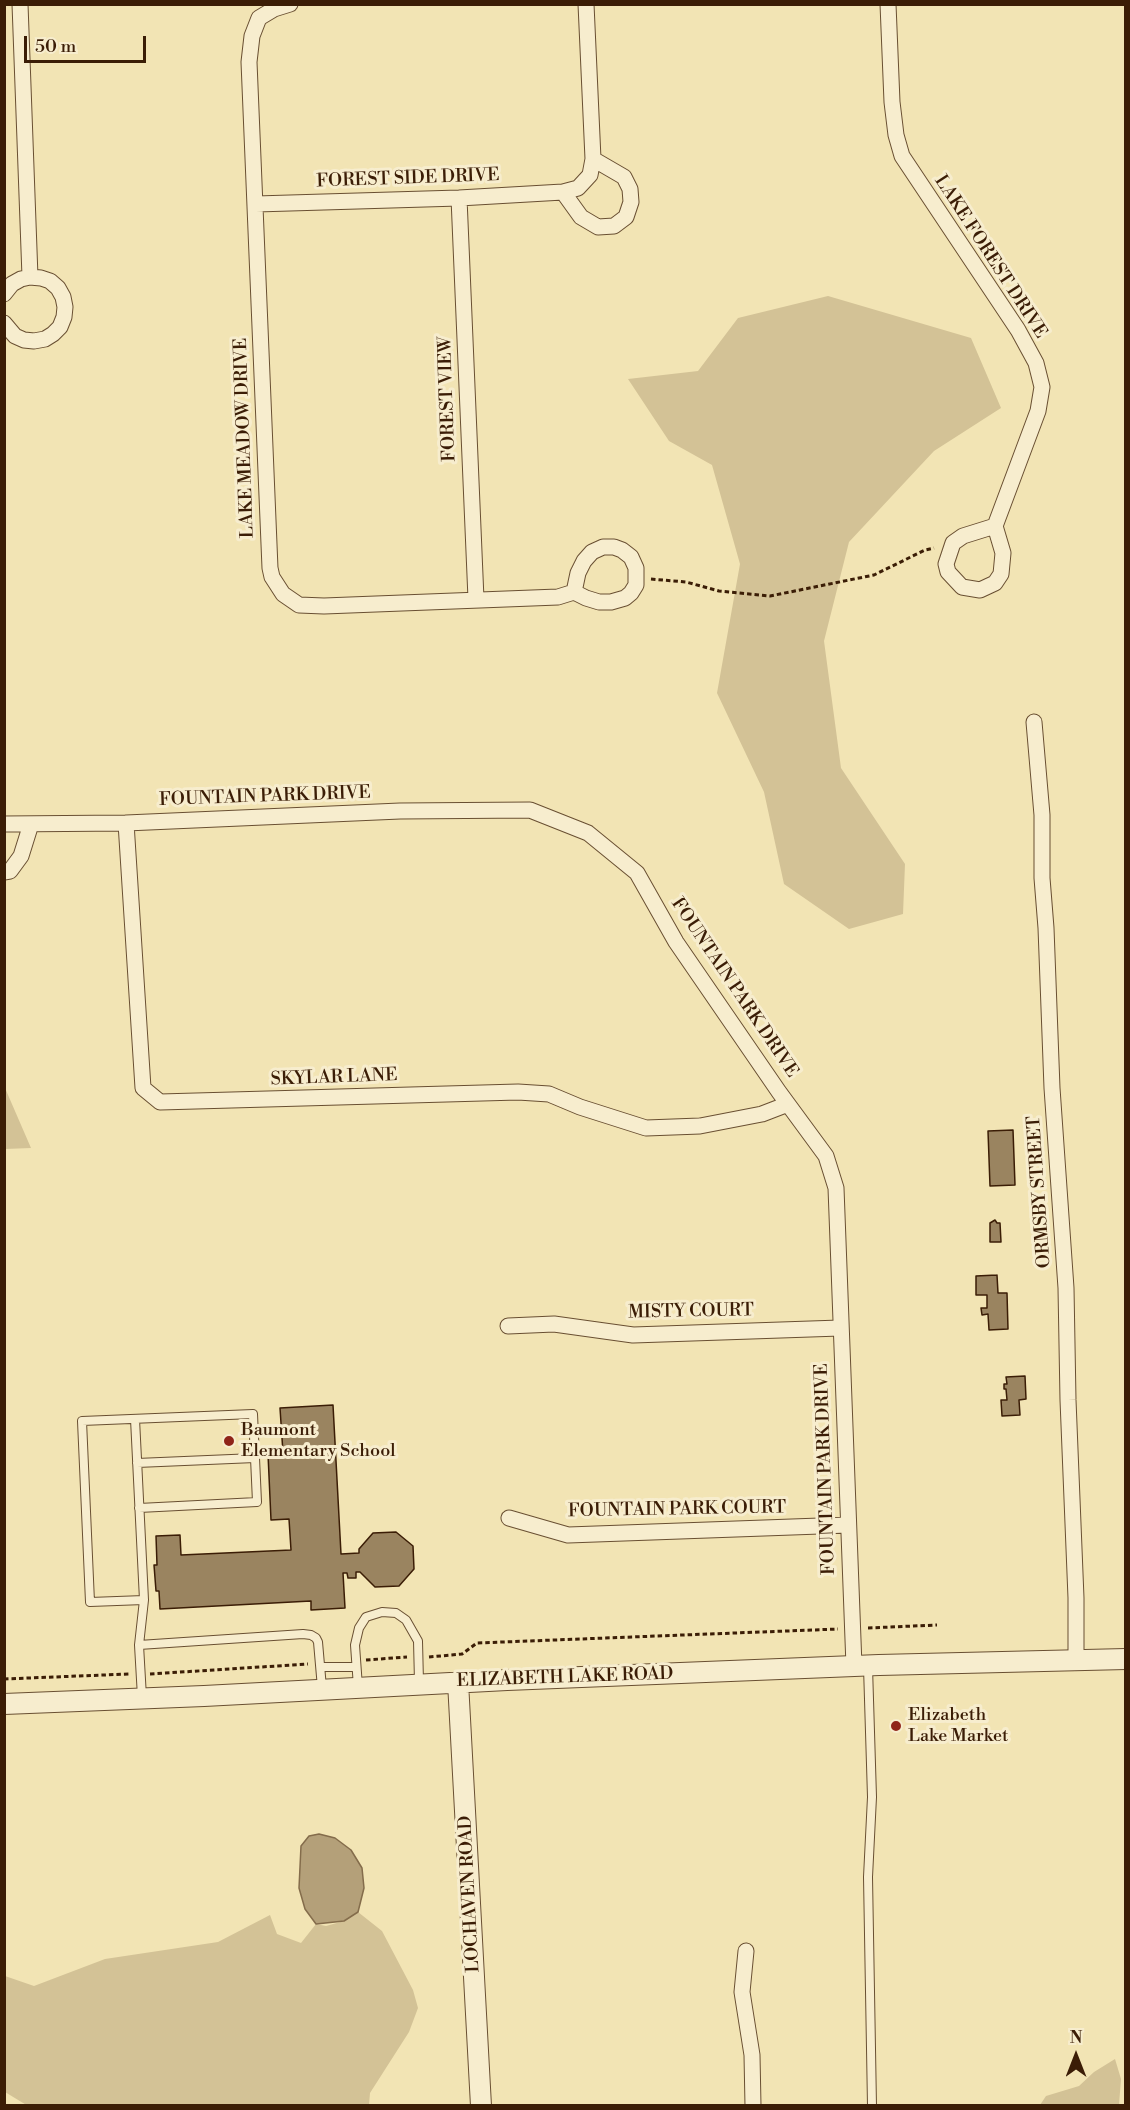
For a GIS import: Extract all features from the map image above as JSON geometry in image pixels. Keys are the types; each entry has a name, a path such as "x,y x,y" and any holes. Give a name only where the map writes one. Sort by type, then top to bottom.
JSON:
{"street":[{"path":"20,4 30,277"},
{"name":"LAKE MEADOW DRIVE","path":"290,4 274,9 260,18 252,36 249,62 272,578 283,594 299,605 324,606 558,597 574,592 599,602 620,601 631,593 637,578"},
{"name":"FOREST SIDE DRIVE","path":"256,204 459,198 562,192 578,188 590,175 593,159 586,4"},
{"name":"LAKE FOREST DRIVE","path":"888,4 892,102 896,135 902,156 1018,330 1036,363 1042,387 1038,411 994,526"},
{"path":"562,192 580,217 598,227 614,226 626,217 631,202 630,189 624,177 593,159"},
{"name":"FOREST VIEW","path":"459,198 476,599"},
{"path":"4,294 12,284 30,277 40,278 58,288 65,307 60,327 45,339 24,340 15,336 4,323"},
{"path":"994,526 1003,553 1001,574 995,583 980,590 962,587 948,572 946,564 953,543 963,536 994,526"},
{"path":"574,592 578,573 584,561 592,552 603,547 622,550 631,557 637,578"},
{"name":"ORMSBY STREET","path":"1034,722 1042,815 1042,878 1052,1088 1066,1287 1076,1661"},
{"name":"FOUNTAIN PARK DRIVE","path":"4,824 126,823 400,811 530,810 588,832 637,873 676,942 825,1156 836,1188 852,1628 861,1666"},
{"name":"SKYLAR LANE","path":"126,823 143,1088 160,1102 518,1092 549,1094 580,1107 646,1128 700,1126 762,1114 788,1104"},
{"path":"4,873 10,871 21,856 31,824"},
{"name":"MISTY COURT","path":"508,1326 554,1324 633,1335 840,1328"},
{"name":"FOUNTAIN PARK COURT","path":"509,1518 568,1535 848,1525"},
{"name":"ELIZABETH LAKE ROAD","path":"4,1704 458,1682 861,1666 1125,1659"},
{"name":"LOCHAVEN ROAD","path":"458,1682 481,2106"},
{"path":"746,1951 742,1992 752,2055 753,2106"}],"lane":[{"path":"139,1508 257,1502 253,1414 82,1421 90,1602 144,1600"},
{"path":"135,1419 144,1600 139,1645 142,1699"},
{"path":"137,1463 255,1458"},
{"path":"358,1688 355,1645 359,1628 366,1617 382,1612 396,1613 406,1620 417,1641 419,1684"},
{"path":"139,1645 303,1634 316,1638 321,1665 322,1689"},
{"path":"321,1665 355,1664"},
{"path":"861,1666 872,1797 868,1877 872,2106"}],"path":[{"path":"637,578 686,582 718,591 770,596 874,574 926,550 951,547"},
{"path":"355,1664 462,1654 477,1643 937,1625"},
{"path":"4,1679 321,1665"}],"shaded area":[{"path":"828,296 971,338 1001,408 934,451 849,542 824,641 841,768 905,864 903,914 849,929 784,884 764,792 717,693 740,564 712,465 669,441 628,379 698,371 738,318"},
{"path":"5,1088 31,1148 5,1149"},
{"path":"319,1834 335,1838 351,1850 362,1868 364,1888 358,1912 344,1921 316,1924 305,1909 299,1888 301,1846 309,1836"},
{"path":"358,1912 382,1931 413,1990 418,2008 409,2032 370,2093 369,2105 28,2106 5,2092 5,1976 34,1986 105,1959 218,1942 270,1915 277,1934 301,1943 316,1924 326,1926 344,1921"},
{"path":"1115,2059 1121,2079 1119,2105 1040,2105 1046,2096 1079,2086 1094,2072"}],"building":[{"path":"1013,1130 1015,1185 990,1186 988,1131"},
{"path":"995,1220 1000,1223 1001,1242 990,1242 990,1223"},
{"path":"997,1275 998,1293 1007,1293 1008,1329 989,1330 988,1314 982,1315 981,1308 987,1308 987,1295 976,1295 976,1276"},
{"path":"1025,1376 1026,1399 1019,1400 1020,1415 1002,1416 1001,1400 1007,1400 1006,1389 1004,1389 1004,1384 1007,1384 1006,1377"},
{"path":"333,1405 341,1554 359,1553 359,1549 373,1533 396,1532 413,1546 414,1569 399,1586 375,1587 360,1572 356,1572 356,1578 348,1578 347,1573 343,1573 345,1608 311,1610 311,1601 160,1609 154,1565 157,1565 156,1536 180,1535 181,1555 291,1550 289,1519 271,1520 268,1454 283,1453 280,1408"}],"place":[{"name":"Baumont Elementary School","path":"229,1441"},
{"name":"Elizabeth Lake Market","path":"896,1726"}]}
